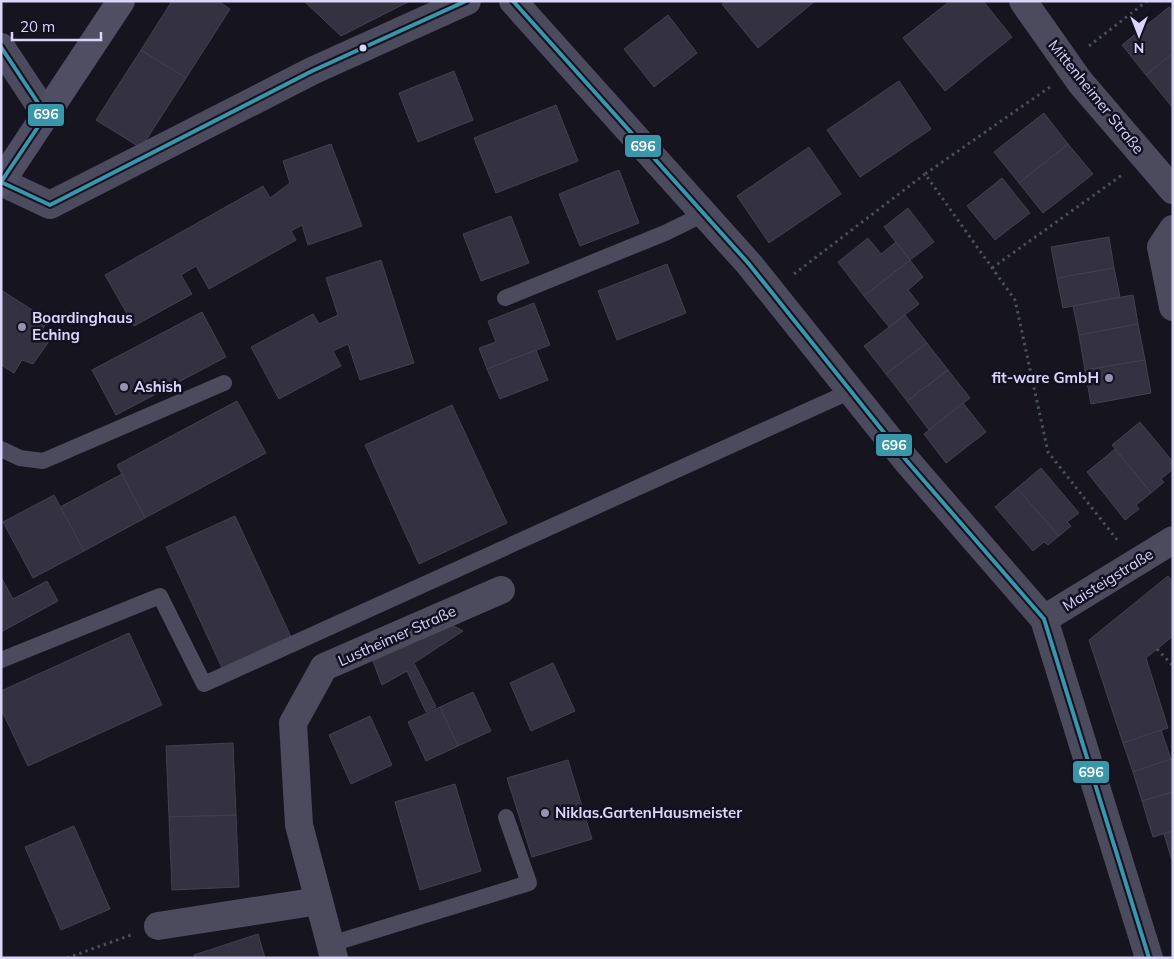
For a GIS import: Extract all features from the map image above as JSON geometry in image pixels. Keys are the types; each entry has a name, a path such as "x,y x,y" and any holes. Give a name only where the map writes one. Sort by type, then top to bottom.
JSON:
{"main road":[{"path":"1,182 122,1"}],"street":[{"path":"1,182 50,205 312,71 467,1"},
{"path":"512,1 771,291 906,460 1044,619 1149,958"},
{"name":"Mittenheimer Straße","path":"1023,1 1070,67 1173,190"},
{"path":"1,46 46,115"},
{"path":"1173,229 1161,247 1173,307"},
{"name":"Maisteigstraße","path":"1044,619 1173,540"},
{"name":"Lustheimer Straße","path":"333,951 299,825 293,723 324,667 502,590"},
{"path":"158,926 319,901"}],"lane":[{"path":"505,298 665,233 704,214"},
{"path":"1,449 20,458 43,461 224,383"},
{"path":"1,660 160,596 204,684 851,391"},
{"path":"333,951 529,883 506,817"}],"path":[{"path":"771,291 1070,67 1147,1"},
{"path":"992,268 1146,158"},
{"path":"925,174 1016,300 1048,452 1104,523"},
{"path":"1157,649 1173,666"},
{"path":"67,958 158,926"}],"building":[{"path":"172,1 218,1 230,9 186,78 141,50"},
{"path":"304,1 410,1 341,36"},
{"path":"725,1 815,1 758,48 722,4"},
{"path":"950,1 983,1 1012,37 945,91 903,38"},
{"path":"1169,7 1173,11 1173,53 1146,75 1122,45"},
{"path":"668,15 697,53 654,87 624,49"},
{"path":"141,50 186,78 141,148 96,120"},
{"path":"1173,53 1173,108 1146,75"},
{"path":"454,71 473,120 418,142 399,93"},
{"path":"899,81 931,129 860,177 827,130"},
{"path":"556,105 578,161 496,193 474,138"},
{"path":"1044,113 1068,144 1019,183 994,152"},
{"path":"331,144 362,226 308,245 302,225 291,231 296,240 209,289 196,266 181,275 192,294 134,326 105,275 263,186 270,198 290,183 283,161"},
{"path":"1068,144 1093,174 1043,213 1019,183"},
{"path":"809,147 841,194 769,243 737,196"},
{"path":"619,170 639,223 580,246 559,194"},
{"path":"1002,178 1030,213 995,240 967,206"},
{"path":"908,208 934,242 910,260 884,227"},
{"path":"511,216 529,263 481,281 463,234"},
{"path":"1109,237 1114,268 1057,278 1051,247"},
{"path":"868,238 881,254 896,242 910,260 864,296 838,262"},
{"path":"381,260 414,363 360,380 348,344 333,351 341,366 279,399 251,347 313,314 319,324 338,315 326,278"},
{"path":"910,260 923,277 908,290 919,304 889,327 864,296"},
{"path":"667,264 686,313 617,340 598,291"},
{"path":"1114,268 1120,297 1063,308 1057,278"},
{"name":"Boardinghaus Eching","path":"1,290 48,320 39,335 50,340 33,364 22,360 14,373 1,365"},
{"path":"1133,295 1138,324 1079,335 1073,306"},
{"path":"534,303 550,345 487,369 479,348 496,342 488,321"},
{"path":"202,312 226,357 116,415 92,370"},
{"path":"905,315 927,343 886,374 864,346"},
{"path":"1138,324 1145,360 1085,370 1079,335"},
{"path":"927,343 948,370 907,401 886,374"},
{"path":"536,350 548,380 500,399 487,369"},
{"path":"1145,360 1151,393 1091,404 1085,370"},
{"path":"948,370 970,398 929,430 907,401"},
{"path":"237,401 266,453 145,518 117,465"},
{"path":"963,403 986,432 946,463 924,434"},
{"path":"452,405 507,523 419,564 365,445"},
{"path":"1140,422 1173,462 1173,469 1161,479 1164,482 1151,493 1112,445"},
{"path":"1115,449 1151,493 1136,505 1139,509 1125,520 1087,472"},
{"path":"1041,468 1079,513 1067,522 1071,526 1059,536 1017,488"},
{"path":"122,474 145,518 84,551 60,507"},
{"path":"1017,488 1059,536 1048,545 1044,542 1033,551 995,507"},
{"path":"54,495 84,551 33,578 3,522"},
{"path":"235,516 292,639 223,670 166,547"},
{"path":"1168,576 1173,582 1173,636 1146,658 1168,728 1123,743 1089,640"},
{"path":"1,577 13,599 47,581 58,601 1,632"},
{"path":"448,623 463,631 414,663 436,707 426,712 407,671 382,685 373,661"},
{"path":"129,633 162,705 28,766 1,709 1,691"},
{"path":"553,663 575,711 531,731 510,683"},
{"path":"473,692 491,731 458,746 440,707"},
{"path":"440,707 458,746 426,761 408,722"},
{"path":"370,716 392,765 351,784 329,735"},
{"path":"1161,730 1171,759 1133,772 1123,743"},
{"path":"233,743 236,815 169,817 166,746"},
{"path":"1173,759 1173,792 1142,801 1133,772"},
{"path":"568,760 592,839 532,857 507,778"},
{"path":"455,784 481,871 420,890 395,802"},
{"path":"1173,792 1173,831 1153,837 1142,801"},
{"path":"236,815 239,887 172,890 169,817"},
{"path":"74,826 110,909 61,930 25,847"},
{"path":"1173,831 1173,864 1164,834"},
{"path":"258,934 265,958 195,958 194,955"}],"transit line":[{"name":"696","path":"1,182 50,205 312,71 466,1"},
{"name":"696","path":"513,1 749,264 906,460 1044,619 1149,958"},
{"name":"696","path":"1,47 46,115 1,182"}],"place":[{"name":"Boardinghaus Eching","path":"22,327"},
{"name":"fit-ware GmbH","path":"1109,378"},
{"name":"Ashish","path":"124,387"},
{"name":"Niklas.GartenHausmeister","path":"545,813"}]}
